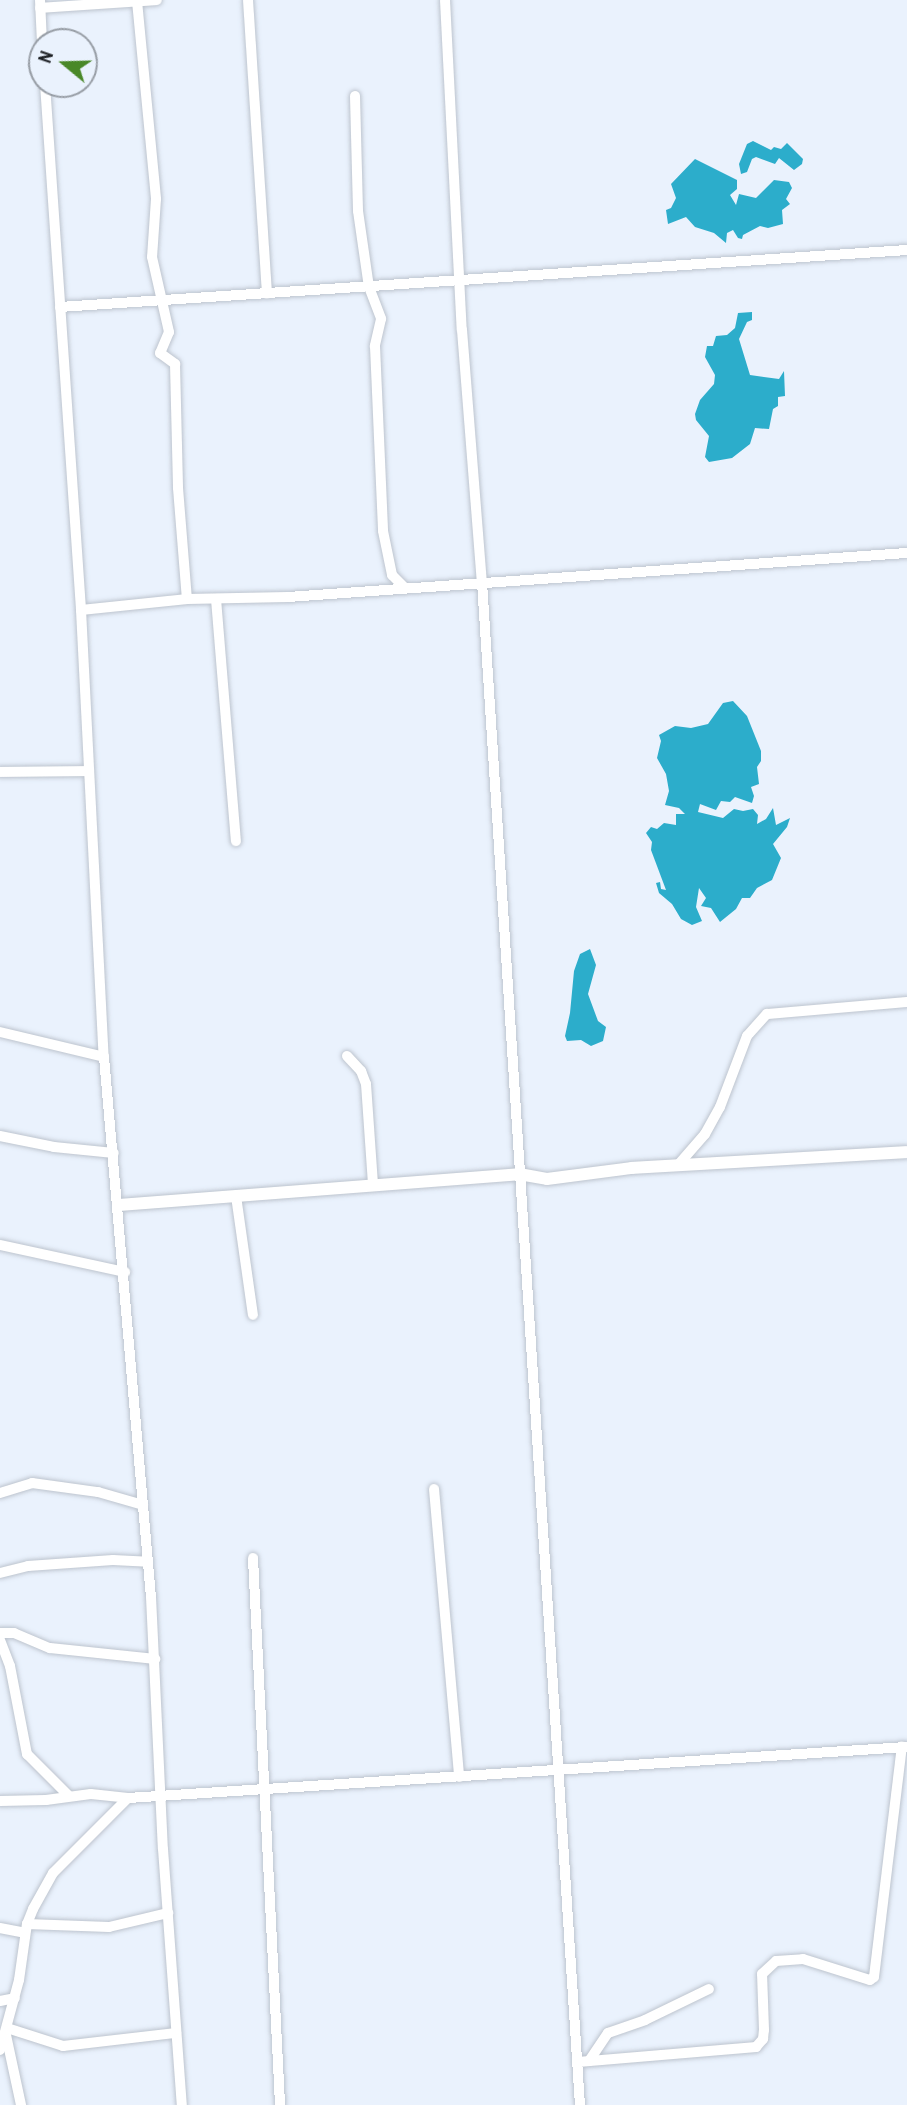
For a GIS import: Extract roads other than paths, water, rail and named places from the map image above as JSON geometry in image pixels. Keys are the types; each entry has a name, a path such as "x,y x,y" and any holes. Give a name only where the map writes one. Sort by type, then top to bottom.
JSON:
{"street":[{"path":"41,28 40,4 157,0"},
{"path":"248,0 258,148 259,208 267,293"},
{"path":"445,0 459,281 482,582 580,2105"},
{"path":"137,1 156,199 152,257 169,332 160,353 175,364 178,488 187,600"},
{"path":"355,96 358,211 369,287 381,319 375,346 383,531 392,575 405,588"},
{"path":"46,98 81,610 104,1057 120,1205 148,1562 182,2105"},
{"path":"60,307 907,250"},
{"path":"81,610 187,600 405,588 907,553"},
{"path":"465,584 480,569"},
{"path":"216,599 236,841"},
{"path":"0,772 89,771"},
{"path":"678,1165 705,1133 720,1107 747,1036 766,1014 907,1002"},
{"path":"0,1032 104,1057"},
{"path":"347,1056 361,1070 366,1084 373,1184"},
{"path":"0,1136 54,1147 114,1153"},
{"path":"120,1205 519,1174 547,1179 577,1173 678,1165 907,1152"},
{"path":"236,1196 253,1315"},
{"path":"0,1245 125,1272"},
{"path":"0,1493 32,1483 98,1492 143,1505"},
{"path":"434,1489 459,1777"},
{"path":"253,1558 281,2105"},
{"path":"0,1573 28,1566 113,1560 148,1562"},
{"path":"0,1633 14,1633 50,1648 155,1659"},
{"path":"0,1640 10,1666 27,1755 69,1796"},
{"path":"0,1801 46,1800 69,1796 161,1797 905,1747 874,1977 870,1980 803,1959 776,1961 762,1974 764,2030 759,2045 578,2062"},
{"path":"0,2050 15,1998 26,1929 53,1873 128,1798"},
{"path":"0,1928 109,1927 168,1913"},
{"path":"589,2061 608,2033 645,2020 709,1989"},
{"path":"0,2001 15,1998"},
{"path":"7,2031 63,2046 176,2033"},
{"path":"7,2031 21,2105"}],"water":[{"path":"753,141 771,150 774,147 781,149 787,143 803,159 802,164 794,170 779,158 775,164 756,157 752,159 747,172 741,174 739,164 747,144"},
{"path":"695,159 737,180 737,189 730,195 736,205 739,194 756,198 774,180 789,182 792,188 786,199 790,204 782,210 783,224 768,228 760,226 743,235 742,239 738,238 733,230 727,233 726,243 714,233 695,227 686,217 668,224 666,210 671,208 676,198 671,184"},
{"path":"752,312 752,320 747,322 739,339 750,375 779,379 784,371 785,396 778,397 778,406 773,409 769,429 755,428 750,444 732,458 709,462 705,457 709,436 696,420 695,414 700,400 714,384 715,375 705,357 707,346 713,346 716,336 727,335 735,328 738,313"},
{"path":"733,701 747,716 761,751 761,761 757,767 759,784 751,787 754,796 752,803 735,797 730,802 721,801 716,810 700,804 698,812 723,818 734,809 753,809 758,815 757,824 766,819 773,808 776,825 790,818 787,827 773,844 781,858 772,880 757,888 750,898 742,898 736,909 720,922 711,908 701,906 706,898 699,888 696,907 702,921 692,925 681,919 672,904 659,893 656,883 660,882 661,889 666,890 651,850 652,842 646,833 651,827 657,829 664,823 676,825 676,814 685,814 679,808 665,805 669,791 666,774 657,758 661,741 659,735 675,726 691,728 708,724 723,703"},
{"path":"590,949 596,965 588,994 598,1021 606,1027 603,1041 591,1046 581,1040 567,1041 565,1036 574,971 580,954"}]}
